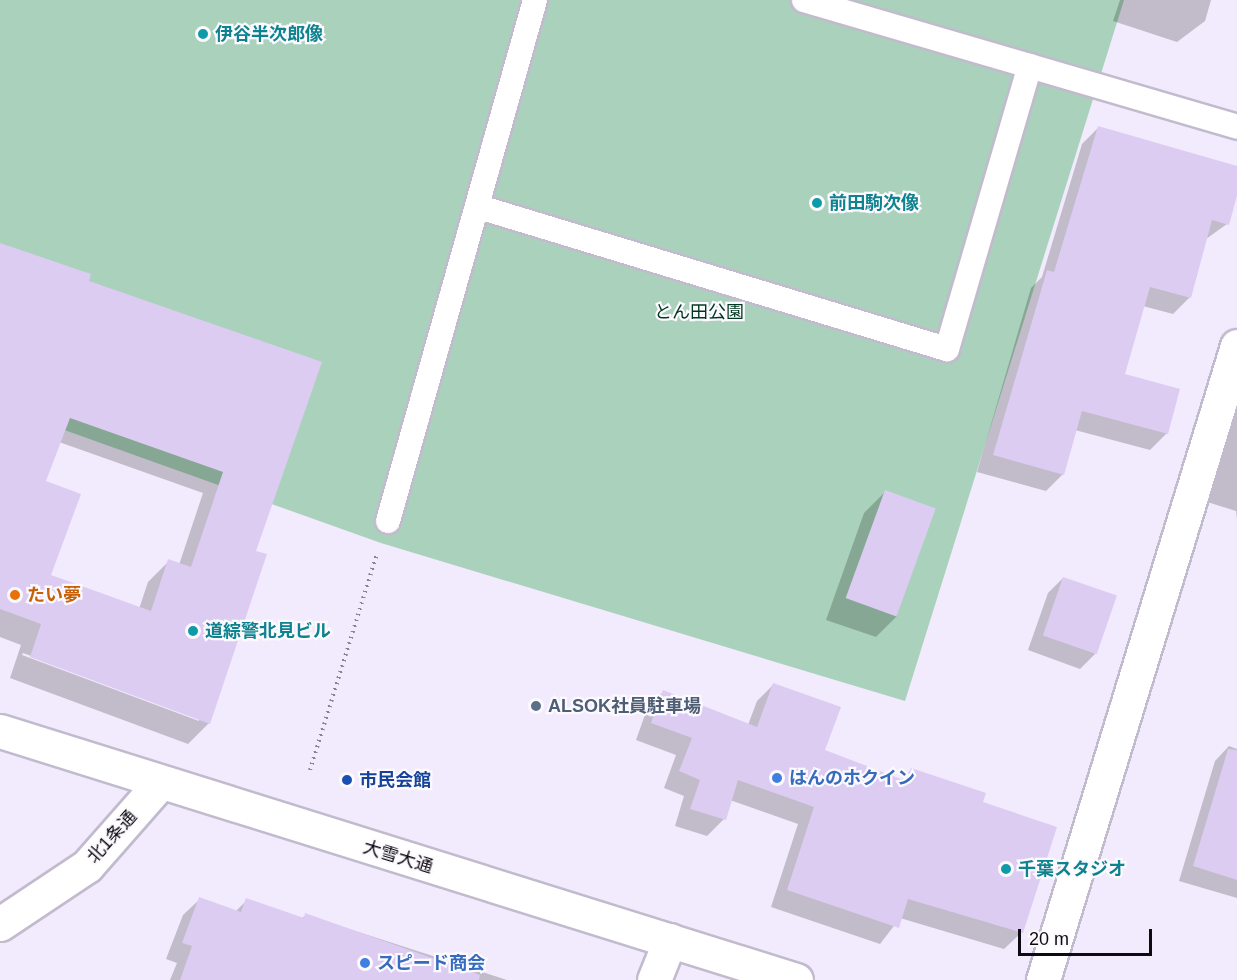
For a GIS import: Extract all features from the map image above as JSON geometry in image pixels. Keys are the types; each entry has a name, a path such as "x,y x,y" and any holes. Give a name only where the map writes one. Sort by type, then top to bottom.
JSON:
{"main road":[{"path":"1043,980 1237,346"},
{"name":"大雪大通","path":"0,731 159,784 670,939 796,980"},
{"name":"北1条通","path":"0,924 87,866 159,784"},
{"path":"654,980 670,939"}],"lane":[{"path":"388,521 536,0"},
{"path":"804,0 1237,127"},
{"path":"479,207 947,349 1030,66"}],"path":[{"path":"310,770 388,521"}],"green space":[{"name":"とん田公園","path":"0,0 1124,0 905,701 381,543 0,407"}],"building":[{"path":"1098,126 1237,166 1237,196 1229,225 1212,220 1191,298 1150,287 1125,374 1180,389 1168,434 1082,411 1064,475 993,455 1047,270 1054,272"},
{"path":"0,243 91,274 89,281 322,362 256,551 267,554 210,724 30,657 41,624 0,609","holes":["70,418 223,472 191,567 168,559 151,611 51,575 81,494 46,481"]},
{"path":"885,490 936,508 896,617 846,598"},
{"path":"1063,577 1117,596 1097,654 1043,636"},
{"path":"773,683 841,707 825,750 906,781 911,768 986,793 983,802 1057,827 1023,933 908,899 899,928 787,890 814,807 738,780 726,820 690,809 700,780 679,771 692,738 651,723 663,690 757,727"},
{"path":"1228,749 1237,750 1237,880 1193,866"},
{"path":"199,897 241,912 246,898 304,918 305,913 480,975 479,980 180,980 192,946 182,943"}],"place":[{"name":"伊谷半次郎像","path":"203,34"},
{"name":"前田駒次像","path":"817,203"},
{"name":"たい夢","path":"15,595"},
{"name":"道綜警北見ビル","path":"193,631"},
{"name":"ALSOK社員駐車場","path":"536,706"},
{"name":"はんのホクイン","path":"777,778"},
{"name":"市民会館","path":"347,780"},
{"name":"千葉スタジオ","path":"1006,869"},
{"name":"スピード商会","path":"365,963"}]}
